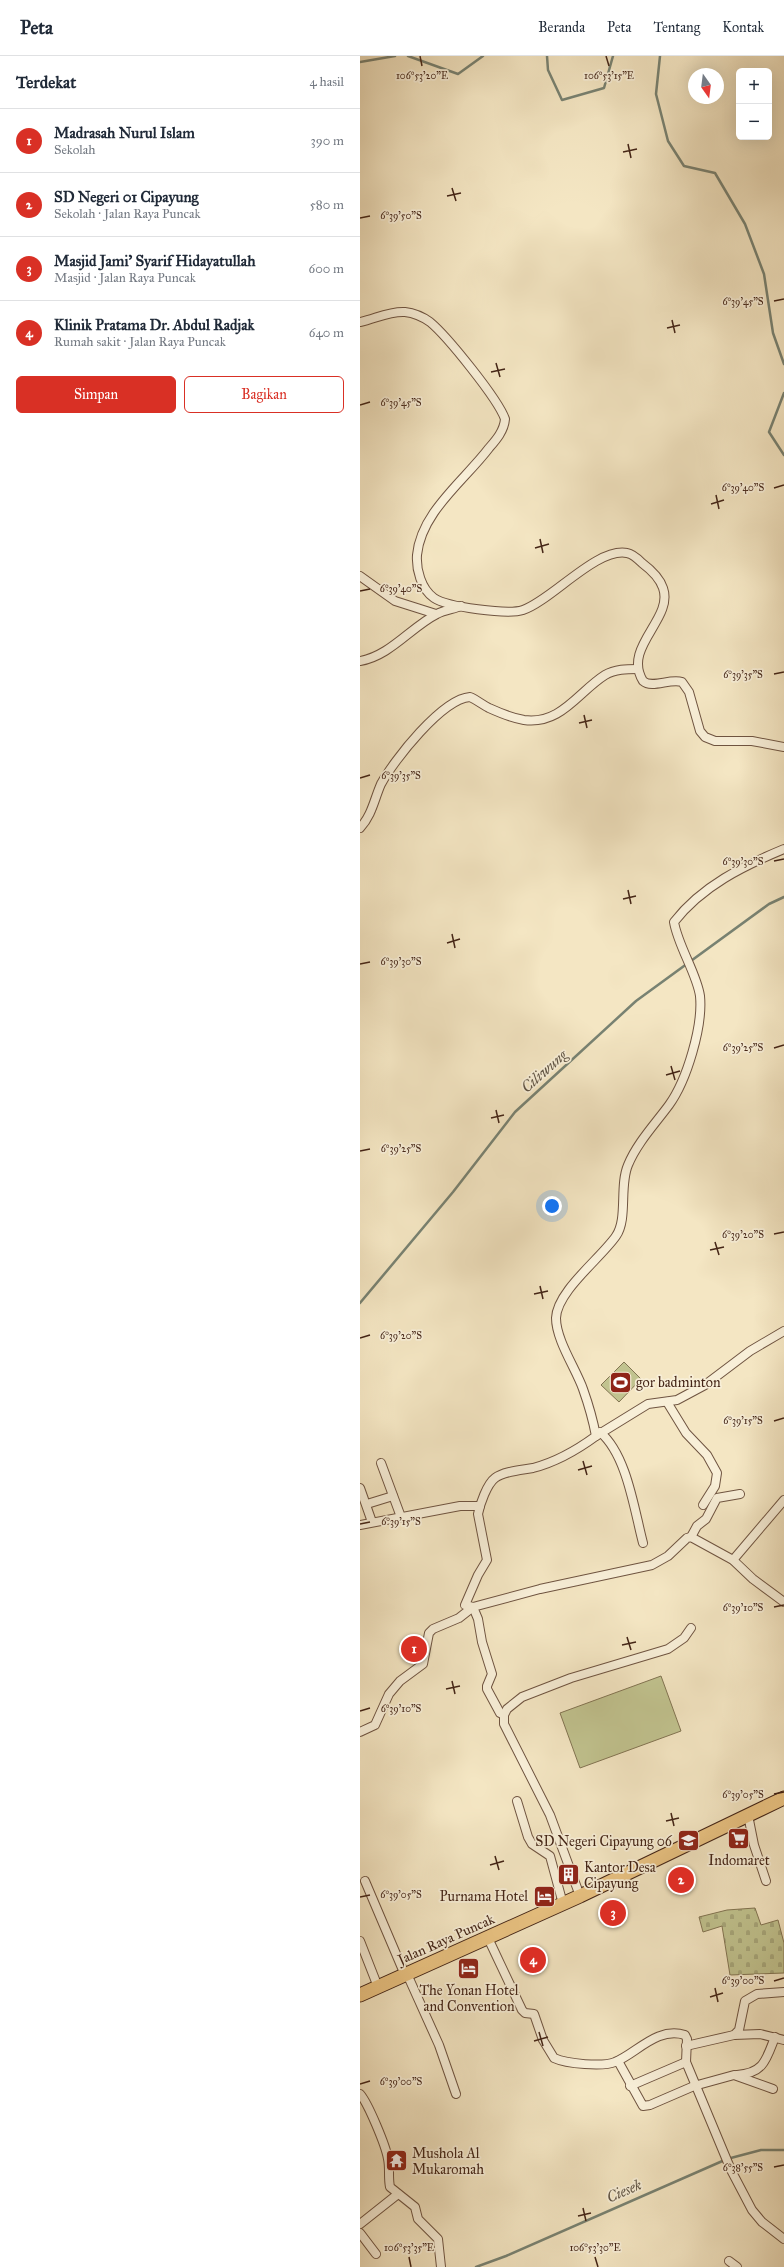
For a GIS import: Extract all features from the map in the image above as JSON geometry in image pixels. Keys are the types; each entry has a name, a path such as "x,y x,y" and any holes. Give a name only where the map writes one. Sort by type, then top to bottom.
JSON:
{"highway":[{"name":"Jalan Raya Puncak","path":"360,1995 563,1904 784,1798"}],"street":[{"path":"360,322 405,312 424,317 452,346 504,416 504,424 499,436 433,516 422,536 419,546 418,570 430,594 441,602 462,606 500,612 520,611 531,607 598,560 617,554 630,554 648,569 661,583 664,593 664,604 640,650 638,669 640,678 645,684 674,681 685,685 692,701 700,731 705,737 715,741 752,741 784,747"},
{"path":"360,576 395,601 436,614"},
{"path":"360,661 373,657 436,614 462,606"},
{"path":"360,828 368,819 381,784 391,768 431,723 457,701 470,697 488,708 514,718 527,720 545,719 565,709 606,675 616,671 638,669"},
{"path":"643,1542 621,1464 612,1444 598,1434 583,1388 558,1330 557,1312 570,1289 616,1236 620,1228 623,1183 628,1164 645,1137 670,1103 685,1077 700,1010 700,995 676,934 674,922 702,894 733,872 784,849"},
{"path":"473,1607 465,1605 478,1575 487,1560 479,1519 480,1506 495,1478 552,1461 584,1445 598,1434 648,1404 667,1402 682,1397 705,1385 750,1351 784,1331"},
{"path":"667,1402 686,1433 715,1468 716,1482 702,1504"},
{"path":"381,1463 401,1517"},
{"path":"360,1488 367,1504 372,1522"},
{"path":"360,1732 375,1725 389,1694 400,1681 423,1664 429,1633 433,1629 459,1618 473,1607 540,1589 652,1565 668,1556 687,1538 691,1537 697,1526 706,1519 717,1498 740,1494"},
{"path":"367,1504 393,1496"},
{"path":"734,1560 784,1500"},
{"path":"360,1525 460,1506 480,1506"},
{"path":"691,1537 734,1560 753,1579 784,1602"},
{"path":"473,1607 478,1619 482,1642 492,1674 487,1689 500,1713 504,1715"},
{"path":"580,1896 550,1815 504,1724 504,1715 511,1704 532,1693 571,1678 668,1649 684,1638 691,1628"},
{"path":"517,1801 528,1838 532,1844 550,1856 563,1904"},
{"path":"748,1815 754,1844 766,1881"},
{"path":"365,1881 439,2045 456,2094"},
{"path":"488,1938 522,2010 525,2013 534,2014 543,2040 552,2057 558,2060 604,2064 618,2061 643,2044 664,2035 685,2035 687,2039 686,2062 694,2086 731,2170 752,2210 762,2222 784,2239"},
{"path":"360,1941 378,1987"},
{"path":"734,2035 739,2030 745,2001 757,1994 784,1992"},
{"path":"686,2046 734,2035 760,2034 784,2040"},
{"path":"618,2061 641,2105 645,2106 694,2086 734,2075 757,2071 766,2060 775,2037"},
{"path":"630,2086 686,2062"},
{"path":"734,2075 773,2089"},
{"path":"360,2094 365,2100 385,2148 389,2161 387,2170 390,2187 415,2207 418,2219 438,2239 441,2267"},
{"path":"360,2224 398,2194"},
{"path":"360,2233 376,2254"},
{"path":"729,2261 737,2267"}],"green space":[{"name":"gor badminton","path":"624,1362 641,1379 619,1402 601,1385"},
{"path":"661,1676 681,1731 580,1768 560,1713"},
{"path":"755,1908 761,1925 778,1920 784,1943 784,1973 730,1975 722,1926 703,1932 699,1917 727,1910"}],"waterway":[{"path":"360,62 395,56"},
{"path":"408,56 458,74 483,56"},
{"path":"547,56 548,70 562,100 604,88 613,56"},
{"path":"660,56 656,94 668,141 684,166 715,173 745,224 764,274 773,333 784,364"},
{"path":"784,393 769,432 784,455"},
{"name":"Ciliwung","path":"360,1303 453,1192 515,1112 636,1001 769,904 784,897"},
{"name":"Ciesek","path":"476,2267 506,2256 727,2159 761,2150 784,2150"}],"place":[{"name":"gor badminton","path":"621,1382"},
{"name":"Madrasah Nurul Islam","path":"414,1649"},
{"name":"Indomaret","path":"739,1838"},
{"name":"SD Negeri Cipayung 06","path":"688,1841"},
{"name":"Kantor Desa Cipayung","path":"569,1875"},
{"name":"SD Negeri 01 Cipayung","path":"681,1880"},
{"name":"Purnama Hotel","path":"544,1896"},
{"name":"Masjid Jami' Syarif Hidayatullah","path":"613,1913"},
{"name":"Klinik Pratama Dr. Abdul Radjak","path":"533,1960"},
{"name":"The Yonan Hotel and Convention","path":"469,1968"},
{"name":"Mushola Al Mukaromah","path":"397,2161"}]}
